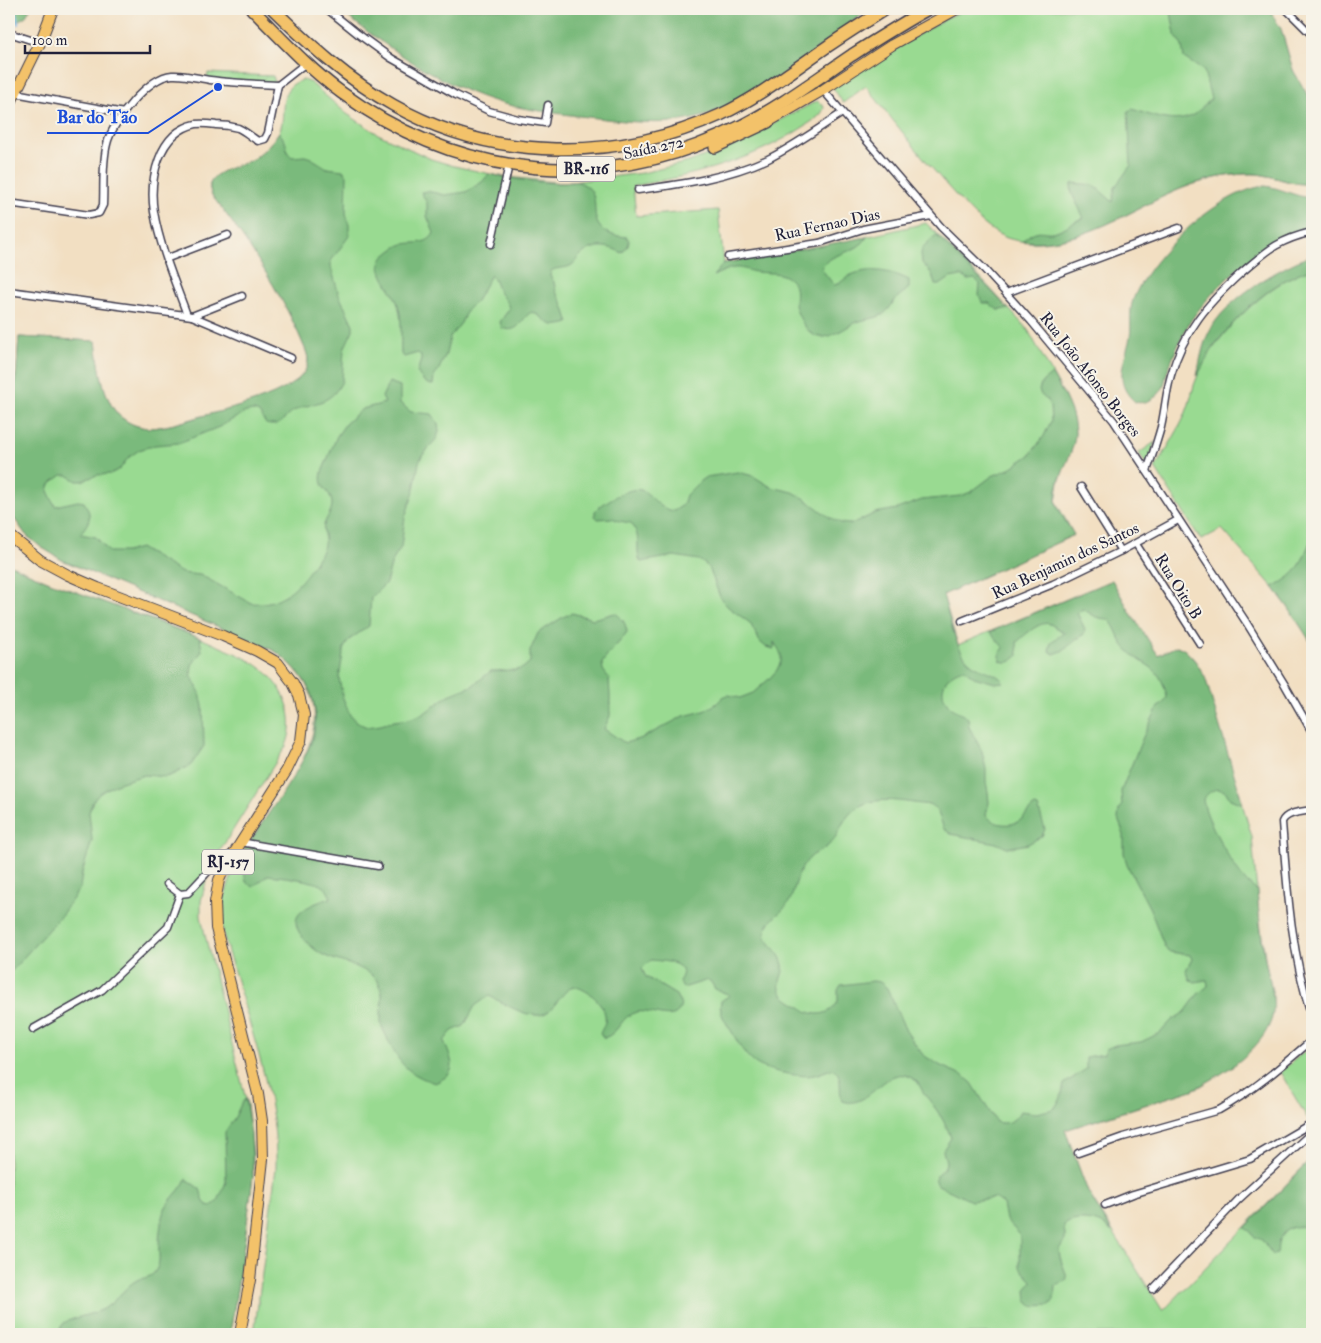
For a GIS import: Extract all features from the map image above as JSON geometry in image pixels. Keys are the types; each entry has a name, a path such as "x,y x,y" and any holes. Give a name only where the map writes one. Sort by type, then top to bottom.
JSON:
{"highway":[{"name":"BR-116","path":"252,9 318,73 358,104 403,130 423,140 454,151 508,166 570,170 644,161 674,154 732,131 770,110 878,38 928,9"},
{"name":"BR-116","path":"274,9 343,72 378,96 409,113 465,136 515,145 565,150 608,148 639,142 685,129 720,115 794,71 885,9"},
{"name":"Saída 272","path":"318,73 329,90 346,103 408,139 463,158 508,169 571,173 641,168 700,153 768,122"}],"main road":[{"path":"9,106 40,43 53,9"},
{"path":"768,122 824,90 899,40 957,9"},
{"name":"RJ-157","path":"9,535 44,563 98,588 257,651 278,663 286,672 299,694 304,731 301,741 287,770 233,853 219,880 215,902 216,928 258,1094 262,1121 263,1149 250,1280 240,1334"}],"street":[{"path":"328,9 391,58 456,95 489,111 518,120 545,123 548,105"},
{"path":"1286,9 1312,35"},
{"path":"9,33 40,43"},
{"path":"189,316 168,258 154,211 155,172 164,149 173,137 189,126 201,124 237,128 259,141 267,136 278,85 306,63"},
{"path":"9,203 90,215 101,211 107,142 124,113 144,88 168,75 278,85"},
{"name":"Rua João Afonso Borges","path":"824,90 931,216 1006,293 1114,420 1280,677 1312,732"},
{"path":"15,93 124,113"},
{"path":"638,190 700,181 736,171 768,159 842,113"},
{"path":"491,244 508,169"},
{"name":"Rua Fernao Dias","path":"728,257 818,243 863,229 931,216"},
{"path":"1006,293 1179,228"},
{"path":"1147,471 1161,426 1170,376 1178,355 1196,321 1211,301 1271,248 1292,237 1312,232"},
{"path":"168,258 228,235"},
{"path":"9,292 189,316 291,358"},
{"path":"189,316 242,296"},
{"path":"1081,487 1122,551"},
{"name":"Rua Benjamin dos Santos","path":"962,621 1053,584 1136,544 1178,520"},
{"name":"Rua Oito B","path":"1136,544 1200,644"},
{"path":"1312,810 1287,816 1282,822 1294,947 1304,994 1312,1017"},
{"path":"240,842 378,866"},
{"path":"167,884 180,894 188,893 217,862 233,853"},
{"path":"33,1029 102,990 168,927 180,894"},
{"path":"1078,1153 1123,1137 1219,1110 1262,1080 1312,1040"},
{"path":"1105,1204 1250,1159 1312,1123"},
{"path":"1153,1289 1238,1200 1312,1132"}],"green space":[{"path":"9,9 30,9 26,16 9,26"},
{"path":"338,9 871,9 802,62 750,95 717,111 690,120 647,122 541,111 516,107 482,97 416,65"},
{"path":"968,9 1269,9 1281,29 1293,70 1312,103 1312,184 1298,184 1257,174 1226,176 1193,184 1107,224 1072,237 1028,242 1018,241 998,234 976,217 950,189 866,86 843,103 832,86 946,18"},
{"path":"1167,9 1269,9 1281,29 1293,70 1312,103 1312,184 1298,184 1257,174 1218,177 1161,197 1117,220 1071,237 1047,241 1022,241 1038,231 1053,232 1084,218 1072,194 1071,186 1073,183 1094,185 1113,202 1115,187 1131,165 1128,111 1132,109 1170,120 1178,120 1198,112 1211,99 1204,71 1184,58 1182,46 1175,35 1171,12"},
{"path":"208,73 273,76 276,85 207,79"},
{"path":"303,80 311,83 347,114 378,134 431,159 500,176 563,183 642,173 689,162 723,149 817,101 824,108 819,116 785,138 765,148 700,172 633,186 636,216 718,210 724,263 840,243 926,223 1028,330 1065,397 1072,414 1075,433 1059,483 1056,502 1074,535 943,595 958,645 1112,580 1158,655 1177,646 1192,657 1207,684 1252,837 1259,915 1273,998 1272,1016 1265,1032 1251,1050 1233,1066 1192,1090 1065,1130 1088,1192 1163,1311 1312,1158 1312,1334 254,1334 276,1168 276,1145 265,1077 223,933 222,911 227,888 239,859 293,778 306,752 314,727 313,701 301,676 275,651 62,560 26,535 9,511 9,404 16,380 19,337 96,341 103,385 112,406 128,422 147,428 178,423 266,397 282,390 305,371 308,360 307,355 293,321 249,247 213,197 210,189 210,182 214,177 226,170 247,163 272,142 281,127 286,93 295,83"},
{"path":"279,132 285,141 288,153 292,157 305,156 327,168 343,170 347,175 346,213 349,236 331,261 331,267 339,295 353,325 353,330 344,349 342,381 338,389 322,401 292,412 276,425 266,424 259,413 254,411 246,412 219,427 179,443 155,445 139,450 128,458 120,469 110,474 97,475 82,481 62,475 50,484 48,491 55,506 78,501 84,502 89,512 89,519 80,534 96,537 109,552 126,552 140,548 182,573 200,575 251,603 271,601 288,593 301,581 318,558 322,549 325,522 332,504 321,478 337,436 346,423 362,409 385,403 382,397 389,382 400,386 400,403 411,412 432,414 438,423 439,432 437,438 419,462 413,495 405,517 401,547 392,562 386,583 371,598 369,626 349,640 344,648 339,678 343,698 350,715 356,722 367,727 409,719 423,714 449,695 472,686 491,671 523,668 530,662 530,651 538,633 572,613 593,619 615,613 625,624 627,632 602,663 603,670 609,678 610,696 610,716 604,729 625,743 642,738 684,716 704,711 716,704 724,696 729,695 740,698 753,693 777,670 781,661 781,654 774,642 774,649 766,647 760,642 750,623 728,607 720,597 710,570 705,564 699,560 674,556 641,562 638,553 637,533 631,523 612,518 598,519 595,516 595,511 616,496 636,489 646,492 662,507 674,511 683,505 686,495 706,477 738,472 753,476 771,487 793,492 829,517 841,523 849,524 875,513 897,509 922,500 960,496 971,492 992,476 1009,469 1030,455 1044,436 1051,421 1050,406 1039,390 1042,382 1052,374 1067,401 1074,423 1075,431 1072,449 1058,483 1056,501 1061,514 1074,535 943,595 950,622 965,657 975,666 1000,678 1004,682 995,683 974,677 964,669 949,677 943,691 950,707 968,718 969,727 982,751 986,769 989,803 986,814 988,818 996,823 1011,824 1021,819 1035,806 1038,807 1045,829 1042,836 1028,844 1007,848 996,843 951,834 944,829 937,810 931,805 887,800 866,803 856,808 848,816 835,838 826,848 813,855 804,865 791,898 785,908 769,923 765,935 782,961 783,968 779,984 782,993 786,998 805,1010 818,1014 830,1011 838,1001 838,990 841,985 873,981 880,982 887,988 906,1031 923,1055 941,1066 962,1075 972,1083 996,1122 1004,1123 1010,1121 1020,1111 1036,1113 1054,1109 1061,1098 1064,1084 1086,1069 1086,1057 1104,1054 1106,1049 1115,1045 1141,1042 1160,1033 1172,1020 1185,1012 1198,994 1208,986 1207,980 1195,982 1190,980 1186,970 1192,959 1190,955 1170,952 1165,948 1150,909 1127,865 1124,853 1124,835 1118,819 1119,810 1122,806 1121,791 1143,737 1158,707 1163,704 1167,697 1160,677 1125,647 1109,620 1096,617 1083,609 1077,613 1085,629 1084,634 1062,651 1054,654 1049,651 1051,642 1065,632 1050,624 1046,623 1037,626 1017,642 1018,656 1012,661 1007,662 1000,660 1000,653 1004,648 990,632 1112,580 1158,655 1177,646 1185,650 1196,662 1205,677 1243,804 1230,799 1226,792 1219,789 1210,792 1203,799 1208,817 1220,841 1240,873 1257,891 1259,918 1272,994 1273,1013 1269,1026 1262,1038 1252,1049 1229,1069 1204,1084 1192,1090 1065,1130 1088,1192 1112,1232 1103,1224 1090,1221 1075,1220 1064,1226 1065,1238 1059,1249 1067,1280 1055,1286 1054,1300 1050,1305 1034,1306 1027,1301 1026,1290 1032,1281 1020,1268 1020,1235 1006,1220 1003,1204 994,1198 971,1201 938,1185 936,1175 945,1167 943,1150 951,1138 943,1121 918,1083 907,1076 897,1075 888,1079 862,1099 853,1102 842,1101 840,1079 833,1069 801,1076 760,1066 745,1053 723,1017 721,1001 730,995 715,989 708,980 683,988 679,982 683,973 680,967 668,962 651,960 642,969 646,977 676,995 681,1005 674,1015 637,1012 627,1017 613,1033 604,1038 600,1033 605,1022 603,1010 596,999 585,990 573,986 545,1014 537,1015 512,1008 489,996 475,1006 464,1026 452,1031 444,1041 452,1066 448,1075 435,1083 411,1072 400,1061 391,1047 381,1023 382,995 377,980 366,971 320,953 303,938 299,931 296,925 300,913 319,902 331,898 326,889 310,881 268,875 253,887 246,882 241,855 282,794 306,754 312,740 315,713 309,689 295,668 275,651 62,560 26,535 9,511 9,404 16,380 19,337 96,341 103,385 112,406 125,420 134,425 150,428 171,425 266,397 282,390 305,371 308,360 293,321 249,247 213,197 210,188 211,181 216,176 223,171 255,158"},
{"path":"489,174 534,181 581,183 589,188 593,194 595,215 601,228 610,234 627,237 629,241 628,246 622,253 612,248 596,247 586,251 572,265 551,271 550,276 569,323 562,325 548,323 532,312 517,327 508,330 502,328 500,322 509,309 491,275 476,301 467,310 461,323 450,337 446,354 434,377 433,385 430,385 417,372 421,356 418,353 404,357 401,354 400,311 381,271 381,262 386,255 397,247 428,240 434,233 427,216 427,203 421,192 427,191 445,195 466,192 482,182"},
{"path":"1265,186 1312,198 1312,227 1288,235 1268,246 1227,279 1192,319 1175,352 1161,391 1149,401 1135,402 1124,388 1122,374 1130,337 1133,300 1141,283 1169,246 1207,213 1227,200 1247,191"},
{"path":"936,235 1009,309 998,310 989,303 982,303 979,295 980,284 975,279 968,280 961,276 950,278 940,285 935,285 932,274 922,263 921,253 923,247"},
{"path":"867,237 858,247 827,261 822,266 823,271 834,285 851,275 866,271 880,271 895,274 909,280 909,288 882,315 857,322 830,336 816,336 804,325 798,315 795,304 795,287 786,277 737,268 729,269 713,276 724,263"},
{"path":"1312,255 1312,269 1298,274 1271,289 1245,311 1214,346 1197,376 1209,332 1227,308 1269,276"},
{"path":"1312,268 1312,644 1273,587 1222,529 1201,540 1155,468 1185,415 1194,384 1204,363 1228,329 1269,291 1295,275"},
{"path":"1155,442 1147,466 1139,453"},
{"path":"1312,538 1312,644 1273,587 1295,572"},
{"path":"9,564 241,656 264,670 282,691 286,700 290,727 286,746 221,849 208,874 201,901 201,916 205,935 247,1104 253,1153 253,1176 230,1334 9,1334"},
{"path":"9,564 47,581 200,638 202,651 192,665 191,675 200,693 203,706 204,746 191,765 174,774 166,777 145,775 116,784 100,793 93,801 89,812 92,840 82,873 80,888 63,913 9,974"},
{"path":"1312,1045 1312,1119 1309,1121 1280,1072"},
{"path":"245,1099 251,1134 253,1176 230,1334 58,1334 65,1322 105,1308 133,1282 154,1273 159,1262 159,1237 164,1211 186,1179 200,1189 204,1202 210,1207 218,1201 226,1182 225,1132"},
{"path":"1312,1158 1312,1195 1309,1223 1306,1228 1294,1227 1283,1233 1278,1243 1277,1254 1273,1255 1262,1240 1253,1236 1245,1228"}],"waterway":[{"path":"15,9 18,24"}],"place":[{"name":"Bar do Tão","path":"218,87"}]}
